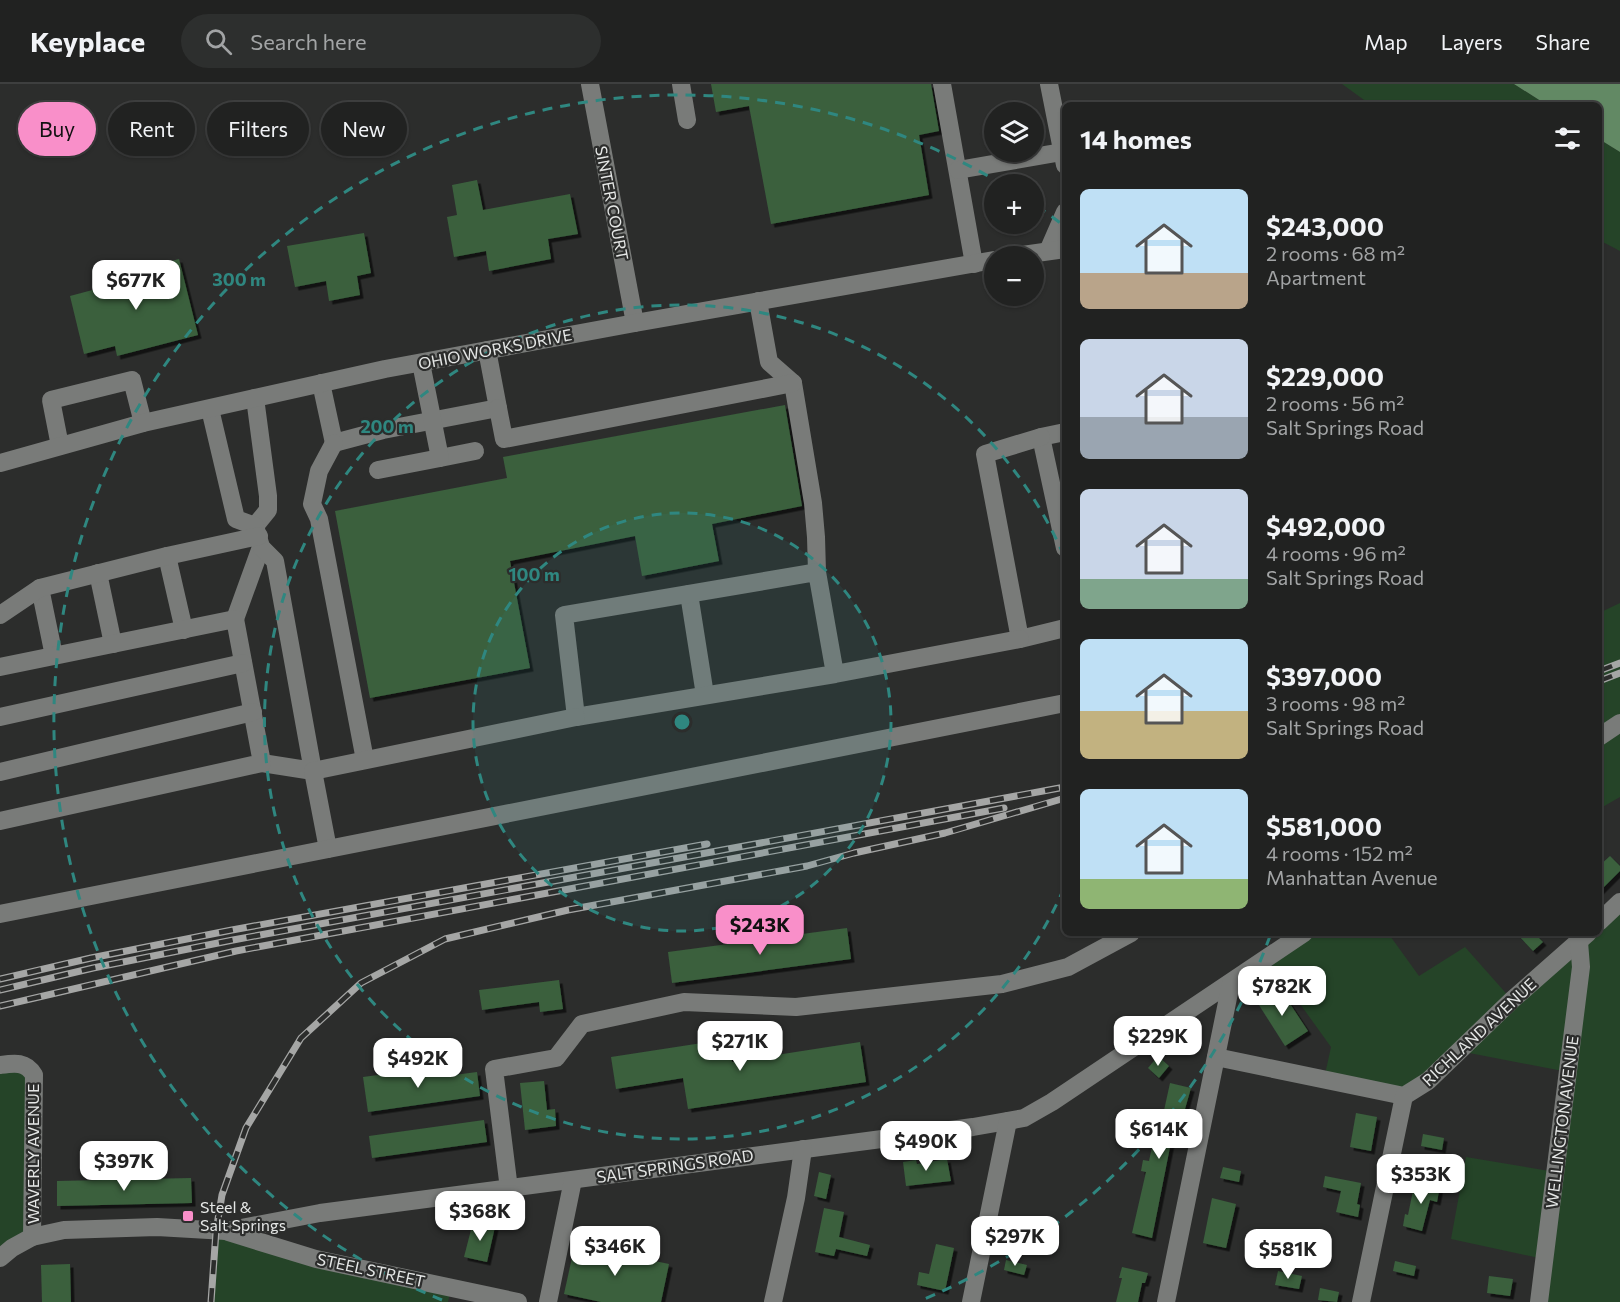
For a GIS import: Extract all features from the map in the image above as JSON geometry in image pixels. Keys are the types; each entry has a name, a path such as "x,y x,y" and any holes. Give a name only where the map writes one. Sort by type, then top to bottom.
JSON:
{"street":[{"name":"SINTER COURT","path":"590,84 635,323"},
{"path":"681,84 687,120"},
{"path":"942,84 974,264"},
{"path":"1049,84 1062,153"},
{"path":"958,170 1062,158"},
{"path":"1057,250 1062,226"},
{"name":"OHIO WORKS DRIVE","path":"0,463 143,423 321,383 487,350 984,262"},
{"path":"758,301 769,362 792,383 813,503 817,572 835,674"},
{"path":"487,350 504,439 792,383"},
{"path":"421,363 440,458"},
{"path":"60,446 51,400 132,380 143,423"},
{"path":"321,383 334,443 319,471 312,504 319,519 366,760"},
{"path":"255,398 268,510 258,536 235,619 262,763"},
{"path":"334,443 383,430 498,408"},
{"path":"210,409 236,519 258,536 275,561 328,849"},
{"path":"1020,639 985,454 1062,433"},
{"path":"1041,438 1062,534"},
{"path":"378,470 475,451"},
{"path":"0,615 40,588 258,536"},
{"path":"167,556 184,630"},
{"path":"576,717 564,615 817,572"},
{"path":"98,573 113,644"},
{"path":"40,588 54,656"},
{"path":"689,594 705,695"},
{"path":"0,667 235,619"},
{"path":"0,821 262,763 313,771 576,717 835,674 1020,639 1062,629"},
{"path":"0,717 243,663"},
{"path":"0,914 1062,704"},
{"path":"0,772 253,712"},
{"path":"1602,735 1620,723"},
{"path":"509,1189 494,1069 556,1058 582,1024 684,1002 796,1007 1002,984 1068,967 1125,936"},
{"name":"SALT SPRINGS ROAD","path":"0,1258 32,1237 64,1230 157,1227 226,1231 320,1213 1024,1118 1300,936"},
{"name":"RICHLAND AVENUE","path":"1216,1057 1404,1096 1428,1081 1512,1000 1583,938"},
{"name":"WELLINGTON AVENUE","path":"1539,1302 1583,938"},
{"path":"1166,1302 1231,983"},
{"name":"WAVERLY AVENUE","path":"0,1065 21,1064 27,1066 34,1075 32,1237"},
{"path":"1361,1302 1404,1096"},
{"path":"971,1302 1008,1120"},
{"path":"773,1302 803,1149"},
{"path":"548,1302 573,1180"},
{"name":"STEEL STREET","path":"226,1231 316,1259 518,1302"}],"shaded area":[{"path":"1342,84 1514,84 1542,102 1367,102"},
{"path":"1514,84 1620,84 1620,152 1602,141 1602,102 1542,102"},
{"path":"1602,141 1620,152 1620,251 1602,242"},
{"path":"1620,603 1620,797 1602,807 1602,612"},
{"path":"1620,902 1620,1302 1539,1302 1544,1259 1451,1239 1466,1157 1555,1172 1568,1072 1459,1051 1415,1090 1324,1079 1331,1047 1267,958 1300,936 1390,936 1419,976 1465,947 1512,1000 1585,936 1602,936 1602,919"},
{"path":"0,1065 27,1066 32,1237 0,1258"},
{"path":"216,1231 451,1288 448,1302 211,1302"}],"building":[{"path":"711,84 931,84 939,131 919,135 929,195 771,224 749,106 716,112"},
{"path":"477,180 483,210 570,194 578,234 548,239 551,259 489,271 486,251 454,257 447,217 457,215 452,185"},
{"path":"364,233 371,273 357,276 360,295 329,301 326,281 295,287 287,246"},
{"path":"179,259 198,335 117,356 115,346 84,354 70,296 100,288 98,280"},
{"path":"785,405 802,506 712,524 719,561 642,576 635,536 510,561 530,668 370,698 335,511 507,478 503,457"},
{"path":"1610,856 1620,866 1620,871 1602,889 1602,863"},
{"path":"847,928 851,959 672,983 668,952"},
{"path":"1519,936 1537,936 1543,942 1533,951"},
{"path":"559,980 563,1009 540,1012 539,1002 482,1010 479,990"},
{"path":"1279,987 1308,1031 1285,1046 1257,1002"},
{"path":"728,1039 732,1062 860,1042 866,1082 688,1109 683,1078 616,1089 611,1057"},
{"path":"1158,1056 1169,1066 1159,1078 1148,1068"},
{"path":"438,1067 439,1077 477,1072 480,1096 368,1112 363,1077"},
{"path":"544,1081 547,1110 555,1109 556,1126 525,1130 520,1083"},
{"path":"1170,1083 1191,1088 1183,1116 1179,1115 1170,1147 1152,1238 1132,1233 1146,1172 1141,1171 1143,1160 1149,1161 1159,1114 1163,1115"},
{"path":"1356,1113 1377,1117 1371,1151 1350,1147"},
{"path":"484,1120 487,1142 372,1158 369,1136"},
{"path":"1423,1134 1444,1138 1442,1150 1421,1146"},
{"path":"947,1159 951,1181 906,1186 903,1162 916,1160 917,1164"},
{"path":"1223,1167 1241,1171 1239,1182 1220,1178"},
{"path":"819,1172 831,1175 826,1199 814,1196"},
{"path":"1325,1176 1361,1183 1357,1204 1360,1205 1358,1217 1336,1212 1341,1191 1323,1187"},
{"path":"191,1178 192,1203 57,1206 57,1181"},
{"path":"1415,1181 1440,1186 1437,1202 1430,1200 1422,1231 1403,1226 1405,1214 1408,1215"},
{"path":"1212,1198 1236,1204 1226,1248 1203,1243"},
{"path":"824,1208 844,1212 839,1237 870,1245 867,1256 836,1249 834,1256 815,1252"},
{"path":"473,1222 495,1227 487,1262 464,1257"},
{"path":"575,1244 669,1264 661,1302 601,1302 564,1294"},
{"path":"936,1244 954,1248 945,1291 917,1285 919,1272 929,1274"},
{"path":"1006,1260 1027,1265 1024,1275 1004,1270"},
{"path":"1395,1261 1416,1266 1414,1276 1393,1271"},
{"path":"70,1264 71,1302 42,1302 41,1265"},
{"path":"1122,1267 1148,1273 1145,1283 1142,1283 1138,1302 1116,1302 1122,1278 1119,1278"},
{"path":"1278,1271 1302,1276 1299,1289 1275,1285"},
{"path":"1489,1276 1513,1279 1510,1296 1487,1293"},
{"path":"1320,1288 1339,1292 1337,1302 1318,1300"}],"railway":[{"path":"1602,670 1620,663"},
{"path":"1602,680 1620,673"},
{"path":"0,990 93,968 233,940 1062,788"},
{"path":"211,1302 216,1231 222,1195 246,1128 301,1038 361,983 445,939 568,910 807,866 945,833 1062,799"},
{"path":"0,1006 236,951 1004,808"},
{"path":"0,979 232,930 707,844"}],"place":[{"name":"Steel & Salt Springs","path":"188,1216"}]}
